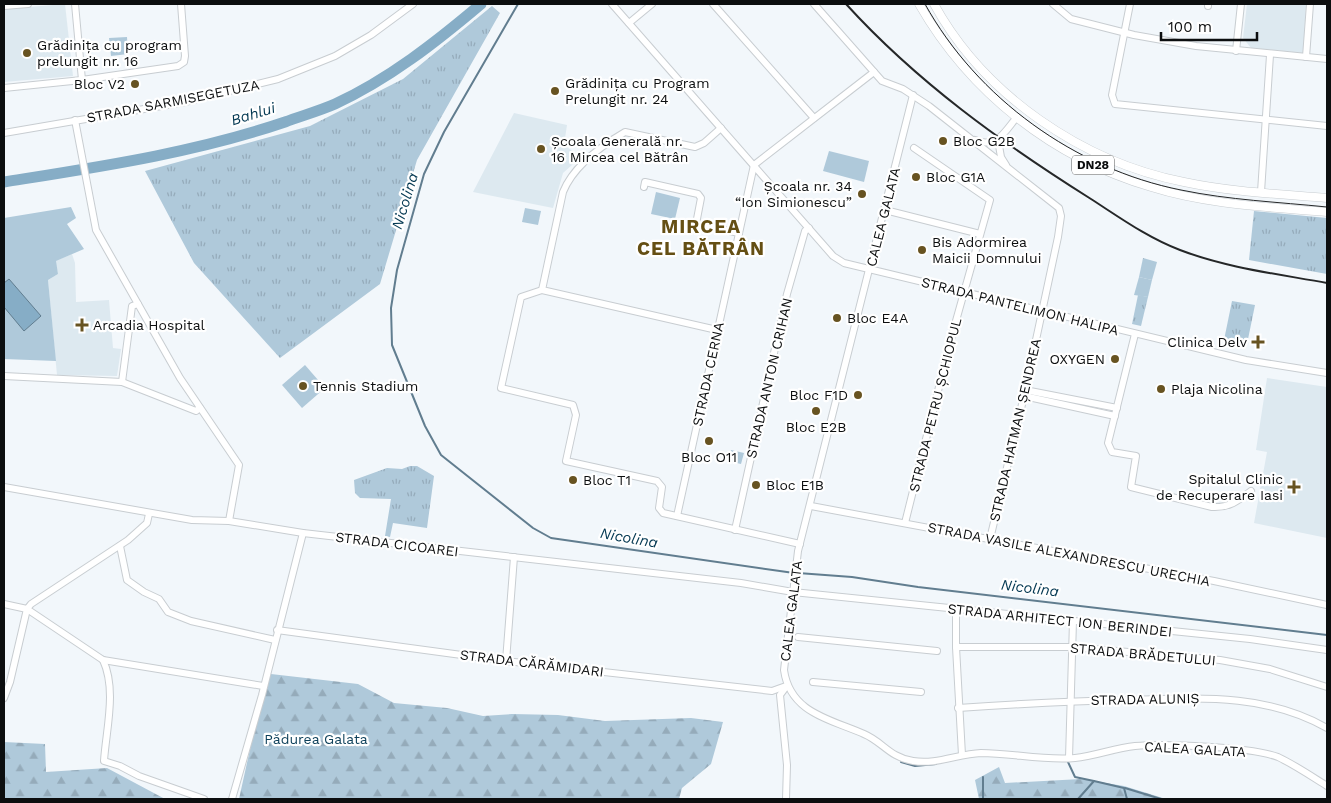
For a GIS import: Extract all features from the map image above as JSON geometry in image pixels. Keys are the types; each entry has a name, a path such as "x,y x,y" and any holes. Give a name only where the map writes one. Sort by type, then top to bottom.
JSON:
{"main road":[{"name":"DN28","path":"919,4 940,36 969,74 1016,118 1074,156 1096,167 1152,188 1221,202 1327,212"},
{"name":"DN28","path":"934,4 975,60 995,82 1022,106 1081,146 1130,167 1158,176 1223,188 1327,198"}],"street":[{"path":"4,6 28,4"},
{"path":"75,4 82,80"},
{"path":"4,88 173,69 184,62 181,4"},
{"name":"STRADA SARMISEGETUZA","path":"4,133 220,95 278,79 335,56 371,35 413,4"},
{"path":"612,4 754,165 874,72"},
{"path":"629,23 652,4"},
{"path":"713,4 814,118"},
{"name":"STRADA HATMAN ȘENDREA","path":"814,4 882,80 913,95 1060,208 1061,216 1024,393 990,539"},
{"path":"1053,4 1071,19 1123,33 1236,51 1327,59"},
{"path":"1130,4 1112,95 1115,104 1327,126"},
{"path":"1236,51 1241,4"},
{"path":"1306,57 1310,4"},
{"path":"1261,192 1270,55"},
{"name":"CALEA GALATA","path":"913,95 799,548 784,670 786,686 799,701 817,716 866,735 899,757 925,762 962,755 987,753 1068,758 1134,746 1156,745 1248,751 1277,757 1327,786"},
{"path":"971,138 988,144 998,140 1016,118"},
{"path":"75,120 96,230 200,408 239,465 229,521"},
{"path":"542,290 563,192 568,179 576,170 624,132 695,147 704,143 721,128"},
{"path":"998,140 1000,157 1013,171"},
{"name":"STRADA PETRU ȘCHIOPUL","path":"905,523 990,200 914,148"},
{"name":"STRADA PANTELIMON HALIPA","path":"754,165 808,228 840,261 870,270 1135,334 1254,361 1327,373"},
{"name":"STRADA CERNA","path":"677,516 716,330 754,165"},
{"path":"644,187 645,182 698,194 701,198 696,224 739,233"},
{"path":"885,210 980,234"},
{"name":"STRADA ANTON CRIHAN","path":"735,530 787,294 805,231 808,228"},
{"path":"716,330 542,290 522,297 501,388 573,405 576,415 566,461 657,481 662,488 660,508 663,513 799,548"},
{"path":"122,382 132,306 138,304"},
{"path":"1135,334 1109,447 1112,452 1136,456 1131,487 1212,507 1224,508 1236,503 1251,492"},
{"path":"4,376 122,382 196,411 200,408"},
{"path":"1024,393 1117,408"},
{"path":"1024,393 1115,416"},
{"name":"STRADA CICOAREI","path":"4,487 149,514 192,520 229,521 303,533 741,583 793,592"},
{"name":"STRADA VASILE ALEXANDRESCU URECHIA","path":"811,506 1327,604"},
{"path":"4,698 27,609 120,546 148,523 149,514"},
{"path":"232,799 303,533"},
{"path":"120,546 127,580 144,592 159,599 168,612 213,626 275,640"},
{"path":"506,661 514,557"},
{"name":"STRADA ARHITECT ION BERINDEI","path":"793,592 1250,638 1327,650"},
{"path":"4,604 27,609 103,660 263,686"},
{"path":"956,609 958,708 962,755"},
{"path":"1068,758 1073,621"},
{"name":"STRADA CĂRĂMIDARI","path":"277,630 506,661 772,691 786,686"},
{"path":"798,637 937,651"},
{"name":"STRADA BRĂDETULUI","path":"956,647 1071,647 1235,662 1270,669 1327,687"},
{"path":"103,660 110,687 104,761 204,799"},
{"path":"813,682 921,692"},
{"path":"786,686 780,695 787,764 786,799"},
{"name":"STRADA ALUNIȘ","path":"958,708 1070,701 1224,698 1286,709 1327,728"}],"shaded area":[{"path":"65,4 73,76 4,82 4,9"},
{"path":"1247,4 1306,4 1303,53 1251,48 1243,38"},
{"path":"514,113 567,125 564,145 581,157 563,173 553,208 473,192"},
{"name":"Arcadia Hospital","path":"72,254 75,263 76,302 109,300 113,348 121,349 117,376 57,375 48,280 58,274 55,261"},
{"path":"9,279 41,316 24,331 4,307 4,283"},
{"name":"Spitalul Clinic de Recuperare Iasi","path":"1267,378 1327,387 1327,538 1254,523 1267,452 1256,450"}],"green space":[{"path":"492,6 500,13 417,160 380,284 280,358 194,263 145,171 310,126 403,79"},
{"path":"127,37 128,54 111,56 109,38"},
{"path":"829,151 869,161 864,182 823,171"},
{"path":"656,192 680,198 675,219 651,214"},
{"path":"71,207 76,218 67,224 84,249 56,261 58,274 48,280 56,361 4,359 4,218"},
{"path":"525,208 541,211 538,225 522,222"},
{"path":"1254,211 1327,218 1327,274 1249,260"},
{"path":"1143,258 1157,262 1152,280 1139,277"},
{"path":"1139,277 1152,280 1148,297 1134,295"},
{"path":"1138,295 1148,297 1141,326 1132,324"},
{"path":"1232,301 1255,305 1247,344 1224,340"},
{"name":"Tennis Stadium","path":"305,365 325,388 302,408 282,385"},
{"path":"731,450 744,453 741,464 728,461"},
{"path":"417,466 434,476 427,528 393,523 390,537 385,536 391,499 360,498 355,493 354,480 387,468 402,469"},
{"name":"Pădurea Galata","path":"271,674 358,684 394,703 447,708 483,716 512,714 558,715 605,721 691,718 723,722 711,764 682,788 679,799 239,799 262,695"},
{"path":"4,742 45,744 46,772 107,768 165,799 4,799"},
{"path":"999,767 1005,783 1081,779 1124,786 1166,799 979,799 975,780"}],"waterway":[{"name":"Bahlui","path":"4,182 110,165 181,151 251,133 323,109 355,94 393,71 429,46 481,4"},
{"name":"Nicolina","path":"518,4 444,132 424,174 397,270 391,308 392,345 425,426 441,455 533,528 551,538 794,573"},
{"name":"Nicolina","path":"798,573 852,577 918,587 1327,635"},
{"path":"901,762 915,766 936,764"},
{"path":"1068,762 1075,777 1094,781"},
{"path":"983,777 983,799"},
{"path":"1078,799 1094,781 1124,788 1127,799"},
{"path":"1125,788 1161,799"}],"tram line":[{"path":"925,4 947,38 972,70 1001,99 1067,147 1104,165 1142,180 1181,190 1235,198 1327,207"}],"railway":[{"path":"846,4 902,59 962,110 1025,156 1145,233 1180,250 1216,261 1253,270 1327,283"}],"place":[{"name":"Grădinița cu program prelungit nr. 16","path":"27,53"},
{"name":"Bloc V2","path":"135,84"},
{"name":"Grădinița cu Program Prelungit nr. 24","path":"555,91"},
{"name":"Bloc G2B","path":"943,141"},
{"name":"Școala Generală nr. 16 Mircea cel Bătrân","path":"541,149"},
{"name":"Bloc G1A","path":"916,177"},
{"name":"Școala nr. 34 “Ion Simionescu”","path":"862,194"},
{"name":"Bis Adormirea Maicii Domnului","path":"922,250"},
{"name":"Bloc E4A","path":"837,318"},
{"name":"Arcadia Hospital","path":"82,325"},
{"name":"Clinica Delv","path":"1258,342"},
{"name":"OXYGEN","path":"1115,359"},
{"name":"Tennis Stadium","path":"303,386"},
{"name":"Plaja Nicolina","path":"1161,389"},
{"name":"Bloc F1D","path":"858,395"},
{"name":"Bloc E2B","path":"816,411"},
{"name":"Bloc O11","path":"709,441"},
{"name":"Bloc T1","path":"573,480"},
{"name":"Bloc E1B","path":"756,485"},
{"name":"Spitalul Clinic de Recuperare Iasi","path":"1294,487"}],"district":[{"name":"MIRCEA CEL BĂTRÂN","path":"701,237"}]}
